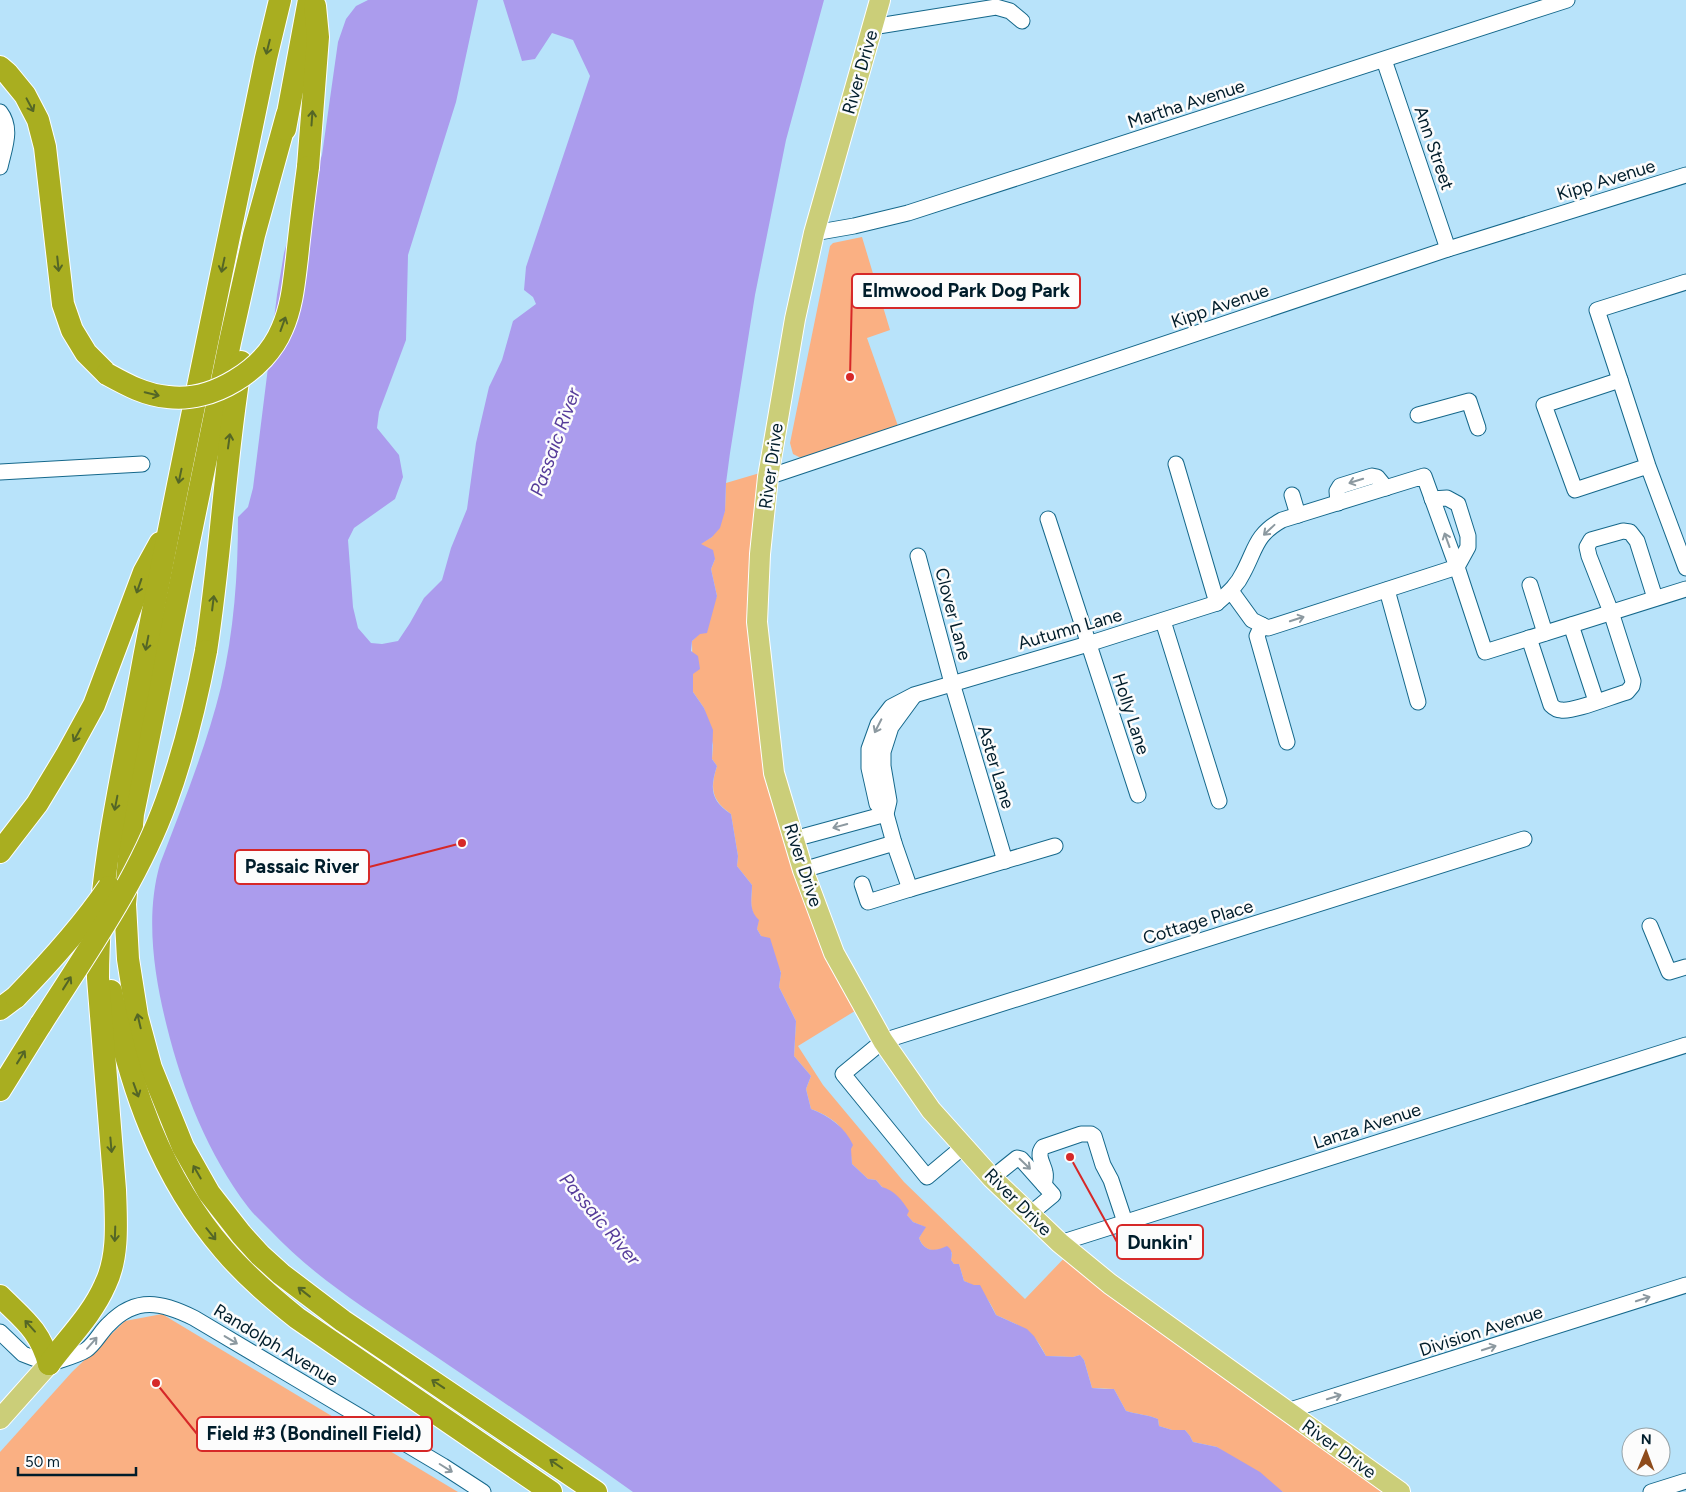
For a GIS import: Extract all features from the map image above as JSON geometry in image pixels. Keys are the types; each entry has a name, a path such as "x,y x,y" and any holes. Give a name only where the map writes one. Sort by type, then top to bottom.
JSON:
{"highway":[{"path":"49,1364 96,1302 106,1284 114,1249 115,1190 98,970 100,911 119,782 264,68 280,0"},
{"path":"0,1090 126,888 166,804 181,759 196,705 213,605 228,446 236,392 309,0"},
{"path":"0,68 7,73 25,95 38,120 45,146 63,304 72,330 86,353 107,374 137,390 169,398 199,396 224,387 247,372 266,355 282,330 292,298 308,167 318,37 315,0"},
{"path":"287,115 254,235 230,342 133,814 125,904 128,959 137,1016 154,1076 183,1147 209,1193 260,1255 281,1274 344,1321 596,1492"},
{"path":"0,852 37,804 94,705 144,572 170,527"},
{"path":"8,1003 57,954 88,918 128,860 154,810 176,757 194,704 206,651"},
{"path":"108,853 106,933 111,989 123,1048 130,1075 158,1147 191,1207 224,1250 265,1292 297,1318 532,1492"},
{"path":"0,1296 33,1329 44,1346 49,1364"},
{"path":"332,1343 551,1492"}],"main road":[{"name":"River Drive","path":"880,0 814,233 795,319 768,478 760,554 757,622 774,773 803,870 834,953 883,1041 931,1110 992,1178 1060,1243 1110,1284 1400,1492"},
{"path":"3,1409 49,1364"}],"street":[{"name":"Martha Avenue","path":"814,233 908,213 1566,0"},
{"path":"872,27 996,7 1010,11 1022,21"},
{"name":"Ann Street","path":"1384,60 1448,249"},
{"path":"0,112 8,130 0,168"},
{"name":"Kipp Avenue","path":"768,478 1448,249 1686,175"},
{"path":"1684,560 1648,466 1597,310 1686,282"},
{"path":"1620,380 1544,405 1574,490 1648,466"},
{"path":"1418,415 1469,401 1478,428"},
{"path":"0,472 142,464"},
{"path":"1176,464 1217,603"},
{"name":"Autumn Lane","path":"910,889 886,814 889,801 883,766 883,752 891,728 914,695 1164,621 1217,603 1231,591 1243,574 1258,541 1271,526 1282,520 1424,476 1457,567 1484,652 1529,638"},
{"path":"1292,495 1298,515"},
{"path":"1231,591 1252,620 1268,628 1457,567 1468,547 1468,536 1458,504 1447,498 1432,499"},
{"name":"Holly Lane","path":"1048,519 1138,795"},
{"path":"1655,598 1638,542 1630,532 1623,531 1591,540 1587,547 1611,612 1634,681 1627,692 1572,710 1563,711 1551,705 1529,638 1571,625 1611,612 1655,598 1686,589"},
{"name":"Clover Lane","path":"918,556 952,683"},
{"path":"1530,584 1545,633"},
{"path":"1387,590 1418,702"},
{"path":"1164,621 1219,801"},
{"path":"1262,625 1257,636 1287,742"},
{"path":"1571,625 1596,701"},
{"name":"Aster Lane","path":"952,683 1005,861"},
{"path":"794,839 886,814"},
{"name":"Cottage Place","path":"883,1041 1524,839"},
{"path":"803,870 894,843"},
{"path":"862,884 868,902 1055,846"},
{"path":"1650,926 1669,972 1686,967"},
{"path":"883,1041 843,1074 927,1177 964,1146"},
{"name":"Lanza Avenue","path":"1060,1243 1686,1045"},
{"path":"1044,1185 1046,1174 1040,1150 1086,1133 1091,1134 1094,1136 1125,1222"},
{"path":"992,1178 1017,1158 1020,1158 1053,1195 1030,1214"},
{"name":"Division Avenue","path":"1287,1411 1686,1285"},
{"name":"Randolph Avenue","path":"49,1364 86,1350 108,1324 120,1314 133,1307 147,1304 163,1305 194,1318 483,1492"},
{"path":"0,1332 23,1354 49,1364"},
{"path":"1651,1492 1686,1481"}],"shaded area":[{"path":"862,237 890,330 867,338 898,426 801,458 793,454 790,443 830,246 833,243"},
{"path":"770,470 757,622 774,773 863,1006 798,1046 823,1085 904,1182 1025,1299 1070,1252 1401,1492 1283,1492 1217,1447 1193,1442 1185,1430 1172,1430 1159,1426 1158,1419 1126,1411 1114,1389 1092,1388 1084,1360 1080,1355 1073,1357 1046,1356 1031,1334 1020,1326 996,1315 984,1295 964,1281 959,1264 954,1264 951,1260 952,1253 947,1247 930,1250 924,1246 919,1238 925,1227 913,1222 876,1180 868,1179 852,1164 849,1144 842,1129 829,1118 811,1109 806,1089 811,1076 794,1056 796,1021 779,987 781,972 757,929 758,920 753,912 751,900 752,885 737,866 738,856 731,814 719,804 714,793 713,781 717,766 712,759 713,745 704,708 693,692 692,641 699,634 717,596 711,569 715,559 700,544 712,537 725,511 726,483"},
{"path":"162,1314 458,1492 0,1492 0,1452 72,1372 125,1321"}],"water":[{"path":"368,0 478,0 456,102 408,255 406,340 379,412 377,428 399,455 403,477 395,499 354,528 348,540 353,607 358,628 371,643 382,644 398,641 424,598 442,580 451,548 467,509 476,443 489,387 502,360 513,321 536,304 533,297 524,290 526,267 590,76 573,40 552,33 535,59 522,61 503,0 824,0 786,140 755,295 730,453 725,511 720,528 712,537 701,544 713,550 715,559 711,569 717,596 707,633 700,634 692,641 691,651 698,656 700,669 693,674 693,692 704,708 713,730 712,759 717,766 713,781 715,798 731,814 738,856 737,866 752,885 752,908 759,920 757,929 761,936 770,938 781,973 779,987 796,1021 794,1056 811,1076 806,1089 811,1109 830,1119 846,1133 853,1145 851,1149 852,1164 868,1179 876,1180 882,1187 894,1193 901,1199 909,1211 907,1215 913,1222 926,1227 919,1238 924,1246 930,1250 947,1246 950,1249 952,1253 951,1260 954,1264 959,1264 964,1281 980,1285 996,1315 1027,1329 1034,1336 1046,1356 1073,1357 1080,1355 1084,1360 1092,1388 1114,1389 1126,1411 1158,1419 1159,1426 1172,1430 1185,1430 1193,1442 1217,1447 1260,1472 1283,1492 633,1492 358,1304 303,1262 255,1216 221,1166 198,1121 189,1098 173,1051 162,1007 153,946 152,925 155,884 160,864 201,755 221,687 234,603 238,517 248,507 253,488 284,253 293,221 312,185 322,155 338,42 346,19 356,6"}],"place":[{"name":"Elmwood Park Dog Park","path":"850,377"},
{"name":"Passaic River","path":"462,843"},
{"name":"Dunkin'","path":"1070,1157"},
{"name":"Field #3 (Bondinell Field)","path":"156,1383"}]}
